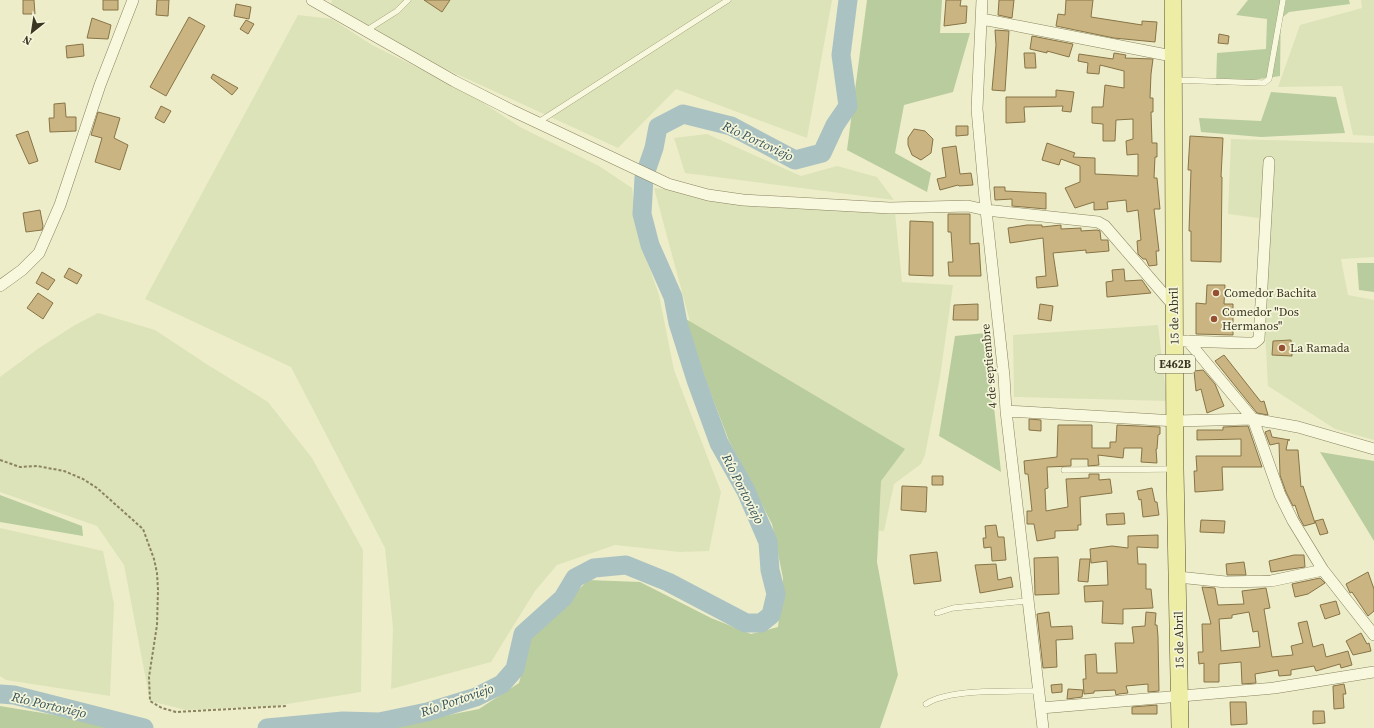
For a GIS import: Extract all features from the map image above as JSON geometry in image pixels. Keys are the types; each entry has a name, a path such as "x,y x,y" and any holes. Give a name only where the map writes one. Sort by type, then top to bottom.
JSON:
{"main road":[{"name":"15 de Abril","path":"1173,0 1172,80 1174,306 1181,341 1176,421 1175,468 1180,728"}],"street":[{"path":"0,286 22,270 38,253 60,205 100,85 133,0"},
{"path":"312,0 454,81 537,123 668,184 708,195 743,200 890,208 968,206 986,210 1098,222 1105,226 1174,306"},
{"name":"4 de septiembre","path":"982,0 977,109 986,210 1004,376 1006,411 1043,728"},
{"path":"982,19 1172,56"},
{"path":"1181,341 1254,343 1259,339 1269,162"},
{"path":"0,277 13,276"},
{"path":"1181,341 1253,419 1280,495 1293,521 1323,570 1374,635"},
{"path":"1006,411 1176,421 1253,419 1298,427 1374,449"},
{"path":"1178,577 1226,582 1271,581 1323,570"},
{"path":"1041,708 1274,688 1374,672"}],"lane":[{"path":"367,30 397,11 408,0"},
{"path":"537,123 728,0"},
{"path":"1172,80 1264,83 1270,79 1283,0"},
{"path":"1064,470 1175,468"},
{"path":"937,613 953,608 1027,601"},
{"path":"926,704 934,699 983,691 1039,691"}],"path":[{"path":"0,460 20,467 37,466 64,471 83,479 103,492 143,529 157,573 157,625 149,678 150,701 162,708 176,712 286,706"}],"green space":[{"path":"332,0 832,0 807,138 676,89 618,148 426,60 330,8"},
{"path":"867,0 942,0 940,33 970,33 953,92 904,105 895,153 931,173 927,192 847,150"},
{"path":"1248,0 1281,0 1280,76 1216,85 1217,53 1266,49 1267,19 1236,15"},
{"path":"1286,0 1349,0 1350,4 1289,12 1283,17"},
{"path":"1361,0 1374,0 1374,136 1353,135 1342,86 1278,87 1300,25 1362,8"},
{"path":"298,15 332,19 372,45 467,92 520,127 599,166 632,188 637,232 659,295 674,370 721,492 709,551 680,552 615,545 557,565 535,591 491,662 391,689 393,628 385,548 291,367 145,299"},
{"path":"1271,92 1336,97 1345,133 1261,137 1201,132 1199,118 1261,121"},
{"path":"707,134 801,176 837,166 877,177 894,200 685,173 674,138"},
{"path":"1231,139 1374,143 1374,257 1341,259 1348,295 1374,300 1374,440 1335,429 1268,386 1259,218 1228,214"},
{"path":"654,188 895,213 902,282 953,285 940,377 925,455 921,464 894,484 884,531 797,525 696,344"},
{"path":"1357,263 1374,263 1374,292 1359,290"},
{"path":"98,313 155,330 268,402 312,458 363,550 361,692 275,706 186,710 150,701 124,565 97,526 0,492 0,377 39,348 75,325"},
{"path":"686,319 905,449 881,481 877,562 898,675 880,728 383,728 479,709 519,683 530,640 588,580 640,582 711,618 751,634 778,627 783,578 772,524 729,441 706,381"},
{"path":"1158,325 1167,401 1014,397 1013,335"},
{"path":"986,333 1001,472 939,436 955,336"},
{"path":"1320,452 1374,461 1374,541"},
{"path":"0,495 82,526 83,536 0,522"},
{"path":"0,528 103,551 114,604 110,696 6,680 0,676"},
{"path":"0,706 67,717 112,728 0,728"}],"building":[{"path":"23,0 34,0 35,14 23,14"},
{"path":"103,0 118,0 118,10 103,10"},
{"path":"157,0 169,0 168,16 156,15"},
{"path":"424,0 450,0 442,12"},
{"path":"946,0 961,0 960,6 967,6 966,23 944,26"},
{"path":"999,0 1014,0 1012,18 998,15"},
{"path":"1066,0 1093,0 1091,17 1142,25 1142,21 1157,22 1155,42 1114,38 1056,26 1058,14 1065,15"},
{"path":"236,4 251,7 249,19 234,16"},
{"path":"189,17 205,26 166,96 150,87"},
{"path":"92,18 111,25 108,39 87,38"},
{"path":"246,20 254,24 248,34 240,29"},
{"path":"995,30 1009,31 1005,91 992,90 996,45"},
{"path":"1219,34 1229,36 1228,44 1218,43"},
{"path":"1032,36 1073,44 1069,57 1047,51 1047,53 1030,49"},
{"path":"83,44 84,56 67,58 66,46"},
{"path":"1024,53 1035,53 1036,68 1025,68"},
{"path":"1114,53 1126,55 1125,58 1153,59 1150,98 1153,98 1153,112 1151,112 1152,143 1157,143 1154,178 1157,178 1160,209 1154,209 1159,251 1156,251 1157,265 1149,266 1146,259 1143,259 1138,254 1137,241 1141,240 1138,210 1127,212 1126,200 1107,202 1108,209 1094,210 1094,202 1075,208 1065,188 1080,182 1080,166 1061,159 1059,165 1042,160 1047,143 1075,153 1073,157 1095,158 1095,174 1138,176 1138,154 1127,155 1126,141 1133,139 1133,119 1116,120 1115,141 1103,141 1103,124 1092,123 1092,107 1103,107 1105,85 1124,88 1124,71 1100,65 1099,74 1087,73 1088,63 1078,61 1079,54 1113,59"},
{"path":"213,74 238,88 232,95 211,78"},
{"path":"1056,90 1074,92 1071,112 1062,111 1063,106 1024,107 1025,122 1006,123 1006,97 1056,97"},
{"path":"65,103 66,117 76,117 76,131 50,132 49,118 54,118 54,104"},
{"path":"161,106 171,111 164,123 155,118"},
{"path":"98,112 120,118 114,138 128,145 120,170 95,162 102,138 91,135"},
{"path":"956,126 968,126 968,135 956,136"},
{"path":"914,129 925,131 933,139 931,153 921,160 912,155 908,145 908,138"},
{"path":"28,131 38,161 29,164 16,135"},
{"path":"1190,136 1223,138 1221,177 1221,262 1191,261 1191,231 1189,231 1191,170 1188,170"},
{"path":"956,146 960,174 971,173 973,185 958,185 940,190 937,179 946,177 942,148"},
{"path":"994,187 1005,187 1005,191 1046,193 1046,209 1012,206 1012,199 995,200"},
{"path":"40,210 43,226 42,230 26,232 23,213"},
{"path":"948,214 970,214 970,244 979,243 981,276 949,276 948,262 953,262 951,232 948,232"},
{"path":"910,221 933,222 933,276 909,275"},
{"path":"1027,225 1042,225 1042,227 1061,225 1061,229 1081,228 1081,231 1097,230 1100,231 1101,240 1108,240 1109,251 1086,253 1086,250 1053,253 1058,286 1037,288 1036,277 1046,276 1043,238 1010,243 1008,228"},
{"path":"69,268 82,275 77,284 64,277"},
{"path":"1124,269 1125,281 1142,280 1151,293 1107,297 1106,282 1113,281 1112,270"},
{"path":"42,272 55,280 48,290 36,283"},
{"name":"Comedor \"Dos Hermanos\"","path":"1207,285 1225,285 1224,304 1233,304 1233,335 1196,334 1196,303 1206,304"},
{"path":"38,293 53,303 43,319 27,308"},
{"path":"978,304 978,320 953,320 954,305"},
{"path":"1040,304 1053,306 1051,321 1038,319"},
{"name":"La Ramada","path":"1291,340 1292,356 1272,355 1273,341"},
{"path":"1224,355 1261,402 1264,401 1268,415 1257,413 1215,361"},
{"path":"1203,370 1215,384 1224,406 1207,413 1201,389 1196,391 1194,371"},
{"path":"1029,419 1041,420 1041,431 1029,430"},
{"path":"1058,425 1092,425 1092,448 1110,448 1110,442 1116,442 1117,425 1160,427 1160,434 1158,435 1156,449 1157,463 1141,462 1142,448 1124,448 1123,458 1098,455 1099,465 1088,466 1088,459 1071,459 1071,466 1047,467 1048,488 1045,489 1046,511 1068,507 1066,479 1089,478 1089,474 1099,474 1099,480 1110,479 1112,493 1080,497 1081,525 1078,525 1078,530 1055,531 1055,538 1037,541 1034,524 1027,524 1027,511 1032,511 1028,474 1025,474 1024,461 1057,457"},
{"path":"1248,426 1262,467 1222,467 1223,490 1195,492 1194,471 1197,471 1196,456 1241,456 1241,439 1197,440 1197,430 1223,430 1223,427"},
{"path":"1270,430 1272,437 1290,440 1288,440 1286,450 1298,450 1301,487 1303,486 1315,523 1304,526 1295,505 1293,506 1286,492 1280,475 1279,443 1270,445 1265,432"},
{"path":"932,476 943,476 943,485 932,485"},
{"path":"902,486 927,487 926,512 901,510"},
{"path":"1152,488 1155,502 1157,502 1159,515 1143,517 1141,499 1139,500 1137,491"},
{"path":"1124,513 1125,524 1107,525 1106,514"},
{"path":"1323,519 1328,533 1320,535 1315,521"},
{"path":"1201,520 1225,521 1224,533 1200,532"},
{"path":"996,525 998,537 1004,537 1006,560 992,561 991,547 984,548 983,538 986,538 985,526"},
{"path":"1158,535 1158,548 1137,547 1138,564 1146,564 1146,589 1151,589 1153,608 1123,609 1123,624 1102,623 1103,601 1085,602 1084,586 1108,585 1107,561 1091,563 1090,549 1112,546 1128,548 1128,536"},
{"path":"937,552 941,581 914,584 910,555"},
{"path":"1294,555 1304,555 1305,567 1271,572 1269,561"},
{"path":"1058,557 1059,594 1035,595 1034,558"},
{"path":"1080,559 1090,559 1088,582 1078,581"},
{"path":"1244,562 1246,575 1227,575 1226,564"},
{"path":"996,564 998,580 1011,577 1013,587 980,593 975,565"},
{"path":"1368,572 1374,589 1374,611 1368,616 1352,592 1350,593 1346,584"},
{"path":"1320,578 1325,583 1308,594 1295,597 1292,584"},
{"path":"1202,587 1215,588 1218,605 1244,604 1242,591 1266,588 1270,608 1264,609 1272,657 1293,655 1291,646 1303,643 1298,623 1307,621 1313,647 1323,644 1326,657 1348,651 1352,665 1341,668 1340,664 1316,671 1314,666 1291,670 1291,675 1279,676 1278,670 1255,674 1256,683 1242,684 1241,662 1219,664 1219,682 1204,682 1204,663 1199,664 1198,652 1203,652 1202,624 1211,624","holes":["1249,612 1253,632 1258,631 1260,647 1221,651 1219,619 1232,618 1232,615"]},
{"path":"1336,601 1340,614 1325,619 1320,605"},
{"path":"1049,612 1051,627 1072,626 1073,639 1056,640 1057,667 1043,668 1037,614"},
{"path":"1146,612 1156,613 1155,625 1157,625 1158,637 1159,691 1148,692 1148,684 1126,686 1128,693 1116,695 1115,690 1094,691 1094,693 1084,694 1083,679 1086,679 1085,655 1096,654 1097,673 1117,673 1115,643 1134,643 1132,627 1145,626"},
{"path":"1361,633 1367,644 1369,643 1371,651 1353,655 1346,641"},
{"path":"1062,684 1062,692 1052,693 1051,685"},
{"path":"1344,684 1346,694 1343,694 1344,708 1334,709 1333,686"},
{"path":"1068,689 1083,690 1082,697 1067,699"},
{"path":"1230,702 1246,702 1247,724 1231,725"},
{"path":"1157,705 1157,714 1132,714 1132,707"},
{"path":"1313,711 1324,711 1325,723 1313,724"}],"waterway":[{"name":"Río Portoviejo","path":"267,728 343,721 379,722 427,712 476,697 502,684 515,669 523,634 563,598 575,578 594,568 626,565 668,582 746,623 761,623 771,615 776,594 770,570 768,542 746,491 719,443 696,380 678,323 673,297 650,245 642,214 644,177 654,148 658,127 683,114 731,126 795,160 822,153 835,125 848,106 841,55 848,0"},
{"name":"Río Portoviejo","path":"0,694 14,695 144,728"}],"place":[{"name":"Comedor Bachita","path":"1216,293"},
{"name":"Comedor \"Dos Hermanos\"","path":"1214,319"},
{"name":"La Ramada","path":"1282,348"}]}
